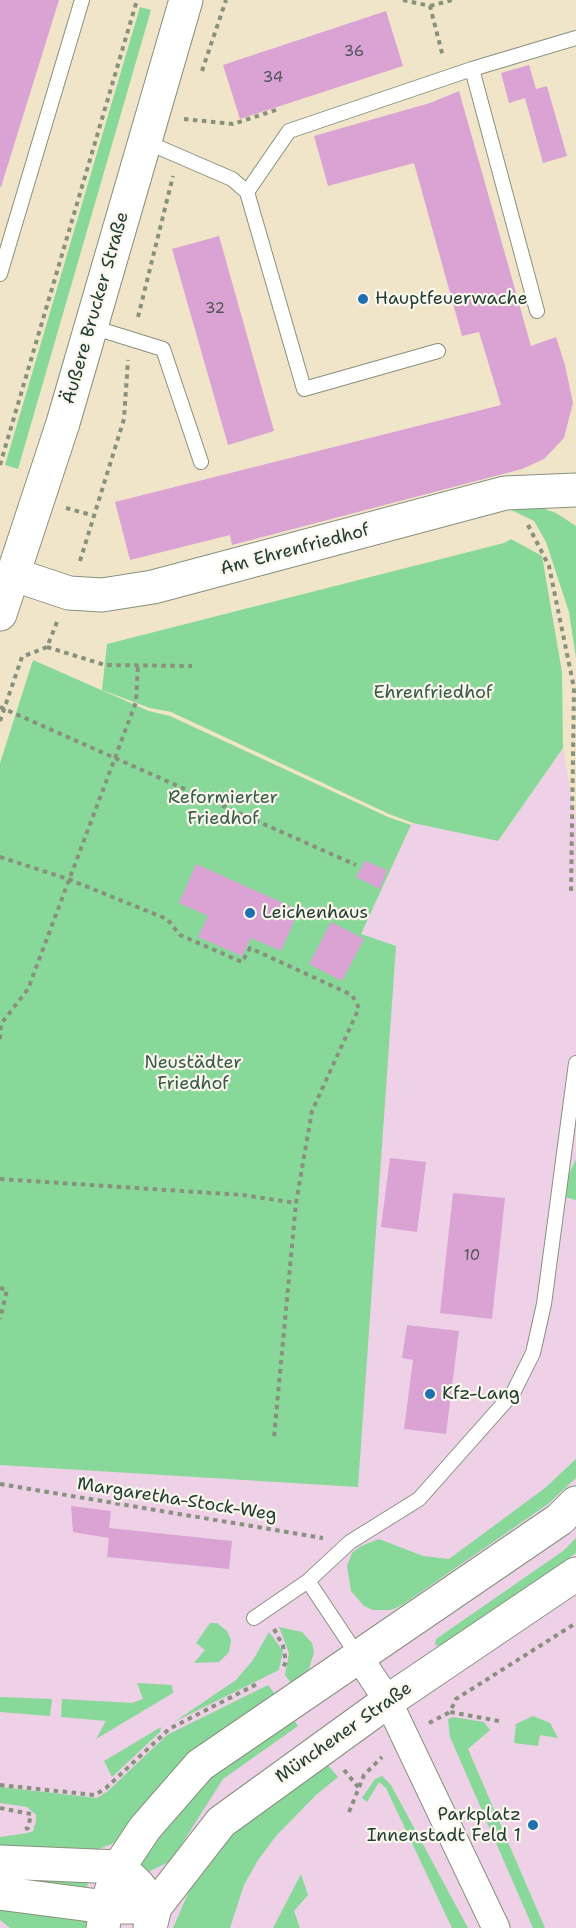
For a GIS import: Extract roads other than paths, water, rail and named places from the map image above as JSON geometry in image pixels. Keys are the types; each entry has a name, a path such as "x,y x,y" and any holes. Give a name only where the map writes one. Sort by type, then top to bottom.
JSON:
{"street":[{"name":"Äußere Brucker Straße","path":"0,614 7,573 92,327 186,0"},
{"name":"Am Ehrenfriedhof","path":"7,573 69,593 102,595 153,587 505,493 576,490"},
{"path":"104,1917 119,1867 145,1828 200,1766 560,1519 576,1503"},
{"name":"Münchener Straße","path":"152,1918 221,1822 388,1701 576,1574"},
{"path":"358,1656 388,1701 496,1928"},
{"path":"0,1862 119,1867 138,1885 152,1918 104,1917 0,1893"}],"lane":[{"path":"0,274 82,0"},
{"path":"247,192 289,131 472,69 576,38"},
{"path":"472,69 537,310"},
{"path":"144,141 232,179 247,192 304,389 438,351"},
{"path":"92,327 163,349 201,462"},
{"path":"259,1615 308,1581 350,1542 419,1499 513,1393 533,1353 544,1304 576,1063"},
{"path":"308,1581 358,1656"}],"place":[{"name":"Hauptfeuerwache","path":"363,299"},
{"name":"Leichenhaus","path":"250,913"},
{"name":"Kfz-Lang","path":"430,1394"},
{"name":"Parkplatz Innenstadt Feld 1","path":"533,1825"}],"park label":[{"name":"Ehrenfriedhof","path":"433,693"},
{"name":"Reformierter Friedhof","path":"223,808"},
{"name":"Neustädter Friedhof","path":"193,1073"}]}
